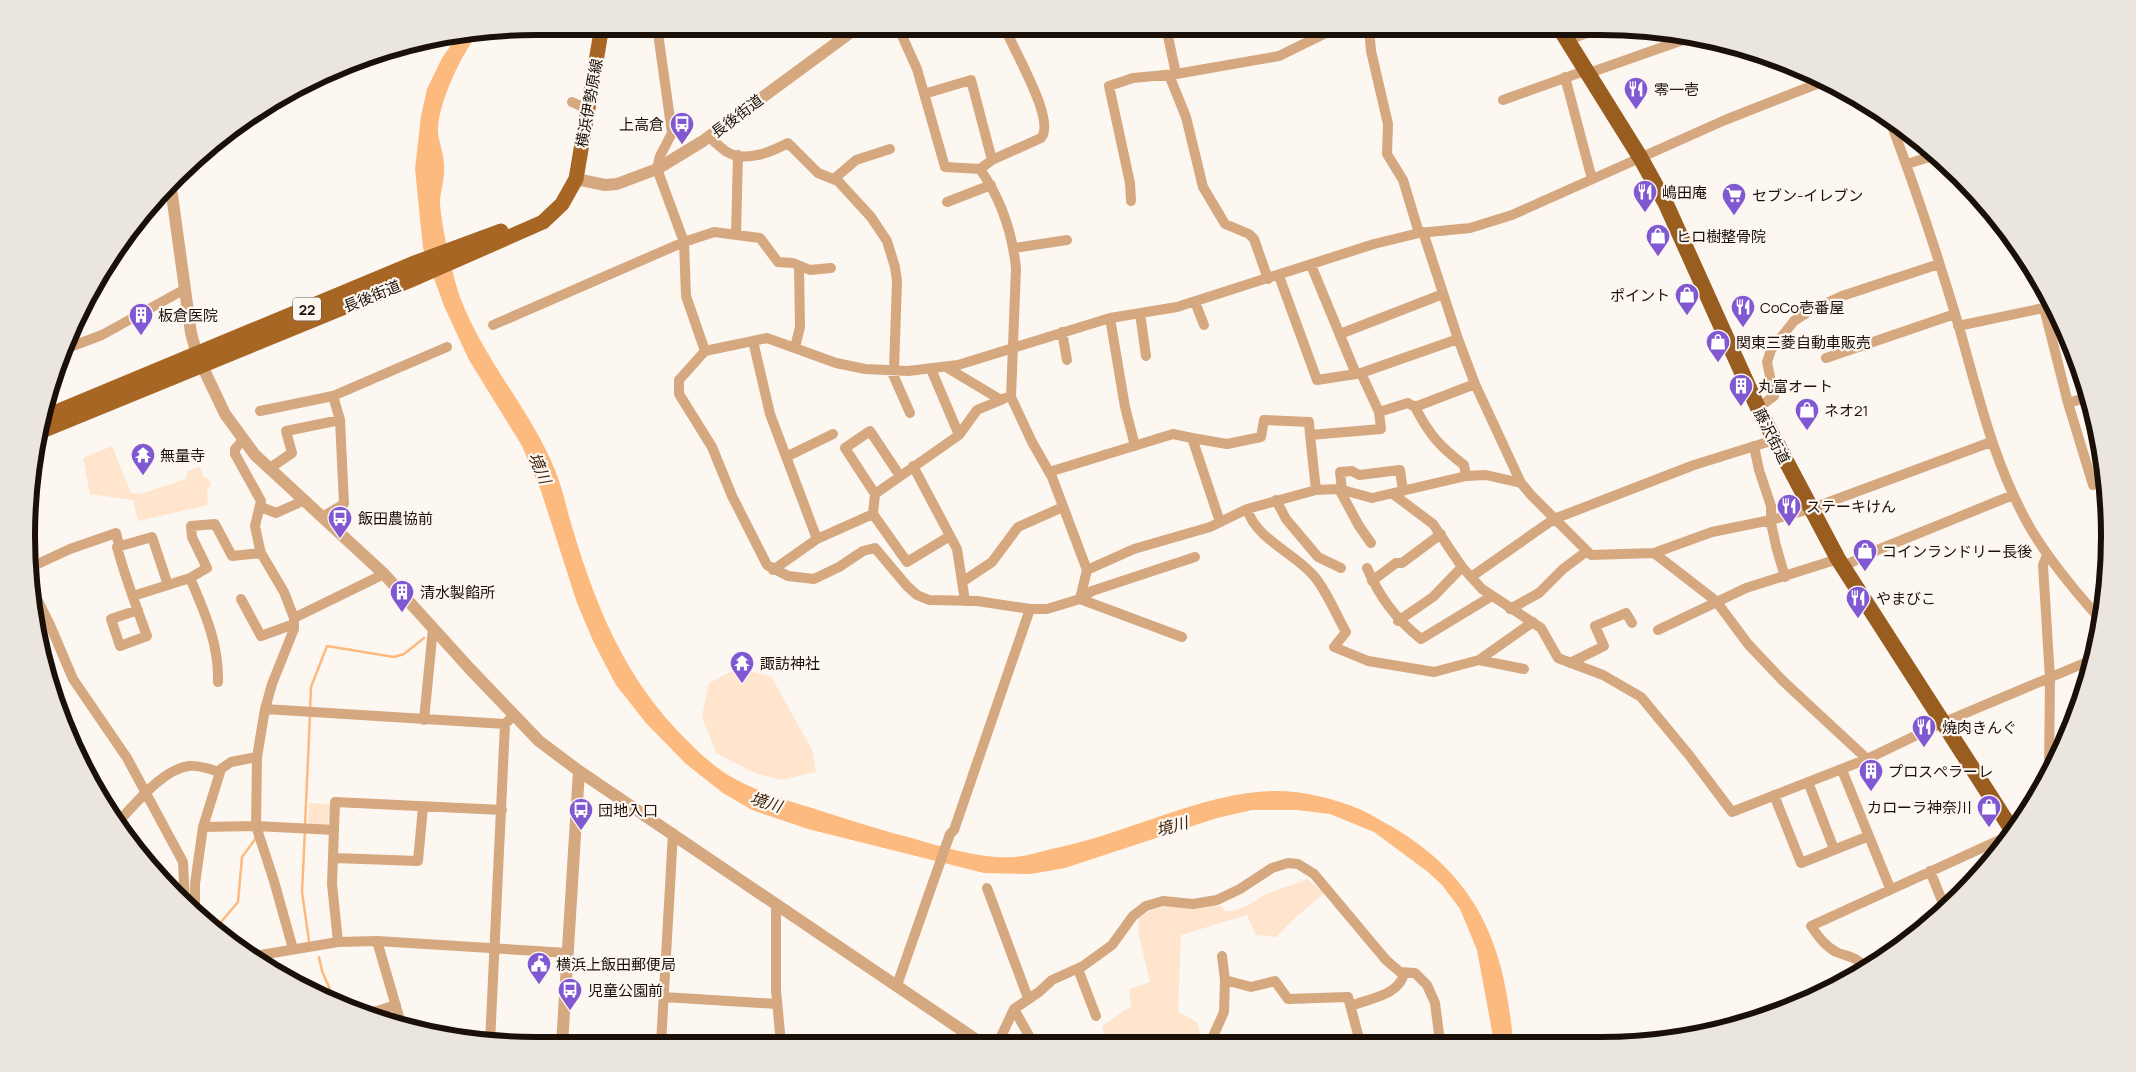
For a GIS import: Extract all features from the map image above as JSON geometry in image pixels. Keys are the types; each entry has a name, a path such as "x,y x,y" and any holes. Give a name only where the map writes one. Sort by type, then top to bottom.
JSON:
{"highway":[{"name":"藤沢街道","path":"1565,35 1640,157 1666,204 1758,408 1840,563 2009,825"}],"main road":[{"name":"横浜伊勢原線","path":"576,179 600,35"},
{"name":"長後街道","path":"47,428 200,360 423,268 534,218 557,201 576,179"},
{"name":"長後街道","path":"50,415 200,360"}],"street":[{"path":"658,35 672,133 660,156 657,169 684,242 686,296 705,351"},
{"name":"長後街道","path":"576,179 605,185 618,184 657,169 709,137 847,35"},
{"path":"902,35 917,69 945,167 980,169 992,160 1040,138 1045,131 1041,109 1030,79 1009,35"},
{"path":"1167,35 1172,74 1186,117 1203,186 1220,219 1225,224 1249,234 1254,239 1268,279"},
{"path":"1131,201 1130,183 1109,86 1133,78 1172,74 1279,56 1322,35"},
{"path":"1370,35 1371,51 1388,124 1387,154 1403,180 1475,384 1521,483 1591,555 1654,553 1712,532 1771,520 1810,509 1991,442"},
{"path":"1503,100 1565,77 1679,41"},
{"path":"1565,77 1592,179"},
{"path":"924,94 971,80 992,160"},
{"path":"1195,557 1092,591 1080,599 1047,608 1030,609 965,601 937,602 917,595 875,548 863,551 839,567 814,579 788,576 773,570 761,557 732,496 712,447 679,394 680,380 705,351 767,338 836,362 865,369 892,370 946,367 1110,318 1195,302 1374,244 1421,232 1470,228 1512,215 1640,157 1816,84"},
{"path":"572,102 588,109"},
{"path":"1894,131 1907,164 1955,314 1991,442 2013,495 2047,555 2095,613"},
{"path":"709,137 729,153 749,156 766,154 788,143 818,173 838,181 871,217 887,241 897,281 892,370 910,413"},
{"path":"834,179 856,160 890,150"},
{"path":"736,234 738,154"},
{"path":"1907,164 1928,157"},
{"path":"980,169 1003,208 1014,248 1016,268 1006,398"},
{"path":"948,202 991,185"},
{"path":"172,193 191,333 200,360 225,414 243,440 270,468 324,516 384,574 433,628 510,720 579,770 972,1037"},
{"path":"492,325 684,242 714,232 760,238 778,262 810,270 831,268"},
{"path":"1014,248 1067,240"},
{"path":"1758,408 1774,396 1766,362 1771,350 1794,321 1811,310 1842,296 1939,264"},
{"path":"1310,436 1381,429 1380,412 1340,334 1311,265"},
{"path":"795,347 800,327 799,266"},
{"path":"1279,276 1317,380 1359,373 1458,339"},
{"path":"72,346 102,335 185,289"},
{"path":"1340,334 1443,294"},
{"path":"1195,302 1204,325"},
{"path":"1958,326 2046,308"},
{"path":"1140,313 1146,356"},
{"path":"1826,358 1955,314"},
{"path":"2050,316 2068,403 2093,484"},
{"path":"1110,318 1125,407 1135,446"},
{"path":"1062,332 1067,360"},
{"path":"754,341 770,414 817,539"},
{"path":"260,411 333,396 447,347"},
{"path":"946,367 1006,398 1032,442 1049,472 1087,570 1080,599"},
{"path":"931,369 959,436"},
{"path":"1415,407 1475,384"},
{"path":"324,516 344,504 340,420 333,396"},
{"path":"875,494 959,436 977,410 1006,398"},
{"path":"2068,403 2082,399"},
{"path":"1380,412 1408,403 1415,407 1428,432 1446,451 1464,465 1466,476"},
{"path":"270,468 292,453 286,431 340,420"},
{"path":"1049,472 1172,434 1227,444 1261,437 1264,420 1309,422 1316,490"},
{"path":"900,476 870,431 845,448 875,494 873,514 907,562 950,536"},
{"path":"786,457 833,434"},
{"path":"1192,438 1220,522"},
{"path":"243,440 236,449 235,454 261,501 255,526 261,553 284,592 294,621 265,709 257,757 256,826 293,949"},
{"path":"1471,577 1554,519 1694,465 1774,440"},
{"path":"1754,446 1786,577"},
{"path":"913,466 956,549 965,601"},
{"path":"1371,543 1358,526 1341,490 1340,472 1352,471 1359,475 1400,470 1398,492"},
{"path":"1087,570 1134,549 1210,527 1247,508 1316,490 1341,490 1372,498 1466,476 1486,476 1521,483"},
{"path":"1398,492 1433,524 1471,577 1492,596 1541,628 1558,658 1603,675 1641,697 1677,740 1732,812 1842,770 1942,723 2085,663"},
{"path":"1658,630 1746,588 1865,555 2013,495"},
{"path":"261,507 276,513 305,500"},
{"path":"1276,500 1286,519 1318,557 1341,568"},
{"path":"962,582 992,562 1018,527 1064,507"},
{"path":"1247,508 1250,520 1265,536 1313,574 1346,632 1334,647 1368,661 1434,672 1479,660 1533,622"},
{"path":"773,570 817,539 873,514"},
{"path":"133,596 190,578 207,568 192,537 191,526 215,524 232,556 261,553"},
{"path":"36,565 70,549 116,533 119,545 117,547 138,610"},
{"path":"1372,581 1396,562 1402,564 1441,534"},
{"path":"119,545 152,537 168,585"},
{"path":"1510,609 1539,593 1563,569 1587,551"},
{"path":"1654,553 1716,601 1748,644 1777,675 1867,759"},
{"path":"2047,555 2043,565 2050,679 2050,756"},
{"path":"1398,621 1433,597 1441,586 1462,567"},
{"path":"1367,568 1372,581 1398,621 1421,639 1492,596"},
{"path":"241,599 261,636 384,574"},
{"path":"190,578 211,627 218,656 218,682"},
{"path":"1080,599 1182,637"},
{"path":"40,605 72,679 115,738 183,862 184,892"},
{"path":"897,985 950,834 954,830 1030,609"},
{"path":"1570,663 1604,646 1595,626 1626,613 1632,623"},
{"path":"424,720 433,628"},
{"path":"1479,660 1524,669"},
{"path":"265,709 424,720 510,720"},
{"path":"490,1035 502,810 510,720"},
{"path":"195,903 196,877 203,827 219,772 231,762 257,757"},
{"path":"122,818 166,776 182,768 197,767 219,772"},
{"path":"562,1037 579,770"},
{"path":"1842,770 1890,888"},
{"path":"1808,782 1834,850"},
{"path":"1774,795 1801,863 1869,836"},
{"path":"338,942 332,884 335,802 502,810"},
{"path":"334,858 418,861 423,807"},
{"path":"203,827 256,826 334,830"},
{"path":"661,1037 673,833"},
{"path":"1860,964 1851,956 1834,951 1822,942 1811,926 1890,888 1996,842"},
{"path":"1001,1037 1014,1009 1039,992 1052,980 1078,968 1112,945 1133,916 1146,906 1163,901 1193,904 1217,900 1240,889 1272,868 1288,863 1298,864 1324,884 1386,960 1404,973 1415,974 1427,986 1435,1004 1439,1037"},
{"path":"1930,871 1942,901"},
{"path":"987,888 1028,998"},
{"path":"776,904 777,1004 780,1037"},
{"path":"261,955 338,942 377,941 568,953"},
{"path":"377,941 399,1018"},
{"path":"1213,1037 1224,1012 1225,980 1222,956"},
{"path":"1078,968 1096,1016"},
{"path":"1351,1006 1394,991 1402,982 1404,973"},
{"path":"1225,980 1251,987 1275,981 1288,998 1348,997 1359,1037"},
{"path":"664,998 777,1004"},
{"path":"377,1011 396,1004"},
{"path":"1014,1009 1030,1037"}],"shaded area":[{"path":"112,446 131,493 140,494 186,479 187,471 200,467 203,476 210,481 211,486 207,489 208,505 138,521 133,500 90,494 83,458"},
{"path":"736,669 771,676 813,752 816,772 781,780 755,773 716,753 702,717 709,683"},
{"path":"309,803 330,804 328,826 308,826"},
{"path":"1307,879 1325,893 1297,916 1276,937 1256,935 1247,915 1181,935 1178,1012 1197,1022 1201,1037 1148,1037 1146,1034 1133,1037 1105,1037 1102,1026 1131,1006 1129,989 1150,982 1138,932 1139,918 1158,908 1179,905 1222,906 1224,911 1232,911 1278,889"}],"water":[{"name":"境川","path":"474,39 465,52 446,93 438,130 444,170 440,201 442,221 447,249 460,297 481,342 533,426 555,470 591,584 612,635 625,660 656,706 694,747 728,775 748,786 769,794 889,832 950,849 988,856 1017,857 1034,854 1082,842 1191,806 1245,793 1293,792 1328,798 1349,805 1391,826 1421,846 1446,868 1466,891 1482,917 1494,944 1503,974 1512,1037 1493,1037 1477,950 1460,909 1442,885 1428,872 1374,832 1330,814 1297,810 1252,810 1217,818 1065,868 1031,874 984,873 808,829 752,810 723,793 686,764 646,723 616,685 594,643 577,603 541,491 522,446 469,360 444,306 423,248 415,169 421,116 427,89 442,58 453,42"}],"waterway":[{"path":"310,710 311,687 327,646 394,657 404,654 424,638"},
{"path":"305,825 310,715"},
{"path":"305,830 302,892 309,941"},
{"path":"219,924 238,902 242,857 256,838"},
{"path":"319,957 322,971 332,993"}],"place":[{"name":"零一壱","path":"1636,110"},
{"name":"上高倉","path":"682,145"},
{"name":"嶋田庵","path":"1645,213"},
{"name":"セブン-イレブン","path":"1734,216"},
{"name":"ヒロ樹整骨院","path":"1658,257"},
{"name":"ポイント","path":"1687,316"},
{"name":"CoCo壱番屋","path":"1743,328"},
{"name":"板倉医院","path":"141,336"},
{"name":"関東三菱自動車販売","path":"1718,363"},
{"name":"丸富オート","path":"1741,407"},
{"name":"ネオ21","path":"1807,431"},
{"name":"無量寺","path":"143,476"},
{"name":"ステーキけん","path":"1789,527"},
{"name":"飯田農協前","path":"340,539"},
{"name":"コインランドリー長後","path":"1865,572"},
{"name":"清水製餡所","path":"402,613"},
{"name":"やまびこ","path":"1858,619"},
{"name":"諏訪神社","path":"742,684"},
{"name":"焼肉きんぐ","path":"1924,748"},
{"name":"プロスぺラーレ","path":"1871,792"},
{"name":"カローラ神奈川","path":"1989,828"},
{"name":"団地入口","path":"581,831"},
{"name":"横浜上飯田郵便局","path":"539,985"},
{"name":"児童公園前","path":"570,1011"}]}
